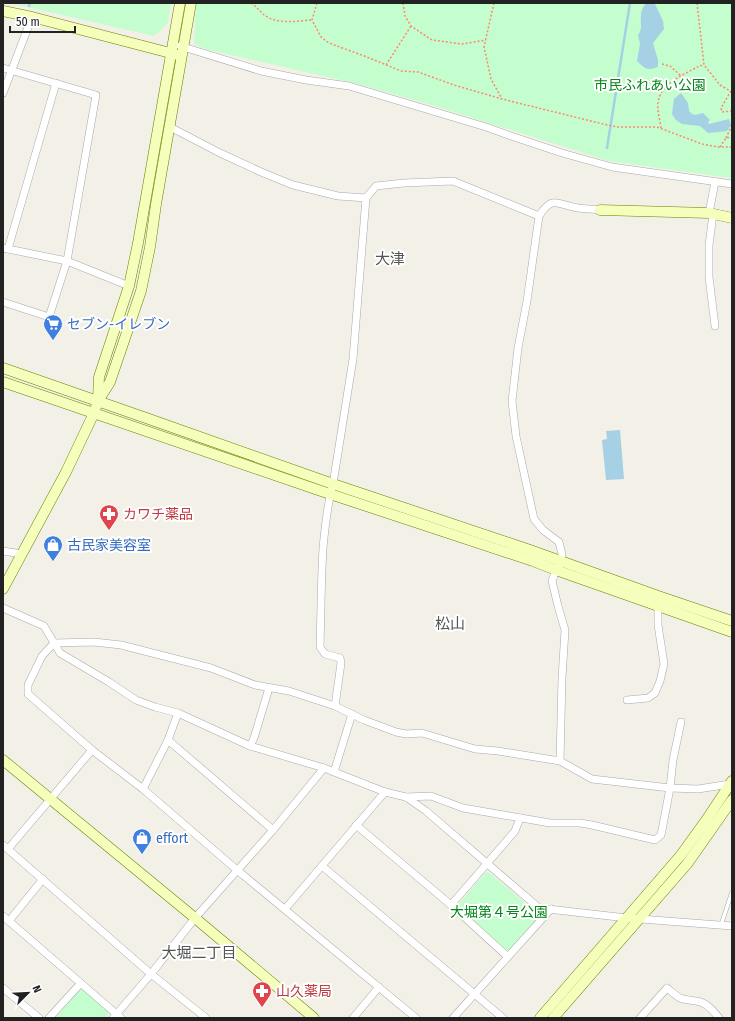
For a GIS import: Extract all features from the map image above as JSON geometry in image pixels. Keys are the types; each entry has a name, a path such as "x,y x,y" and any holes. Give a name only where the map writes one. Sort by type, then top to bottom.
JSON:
{"street":[{"path":"3,589 66,472 94,413 98,401 110,382 141,291 150,247 170,127 178,50 180,3"},
{"path":"98,401 99,377 129,286 178,50 191,3"},
{"path":"3,11 32,16 261,71 306,80 349,86 486,127 562,153 612,166 732,184"},
{"path":"3,93 32,16"},
{"path":"3,68 96,95 67,261 49,317 3,302"},
{"path":"56,83 6,248 67,261 129,286"},
{"path":"170,127 220,153 293,185 338,196 366,198"},
{"path":"335,706 341,663 340,658 326,654 320,647 324,527 353,359 366,198 376,186 453,181 539,216"},
{"path":"715,182 711,213 708,277 715,326"},
{"path":"560,761 565,630 552,581 562,554 559,542 543,530 534,519 516,436 512,401 518,348 527,301 539,216 544,208 551,203 557,202 577,208 711,213 732,218"},
{"path":"3,368 98,401 331,489"},
{"path":"3,382 94,413 331,489 530,550 558,566 658,606 732,632"},
{"path":"3,552 22,554"},
{"path":"558,566 658,596 732,621"},
{"path":"627,700 648,698 656,693 660,681 664,664 658,625 658,606"},
{"path":"3,608 44,626 60,653 136,700 178,713 250,746 324,768 385,792 406,797 431,796 463,808 520,818 550,823 580,822 655,840 661,835 670,788 673,760 681,722"},
{"path":"416,1018 237,870 143,789 92,750 28,694 28,685 42,656 54,643 94,642 121,645 211,668 255,685 289,691 335,706 364,720 396,732 406,734 422,733 474,749 498,751 560,761 592,779 670,788 698,789 731,783"},
{"path":"250,746 254,738 269,688"},
{"path":"143,789 168,740 178,713"},
{"path":"334,772 352,714"},
{"path":"168,740 273,830"},
{"path":"92,750 6,847 151,974 206,1018"},
{"path":"3,760 314,1018"},
{"path":"43,879 6,918 117,1017 195,918 273,830 324,768"},
{"path":"540,1018 681,855 731,783"},
{"path":"284,909 385,792"},
{"path":"406,797 426,811 539,908 627,918 732,926"},
{"path":"553,1018 687,864 732,800"},
{"path":"451,905 515,831 520,818"},
{"path":"356,826 451,905 508,957"},
{"path":"322,866 503,1018"},
{"path":"453,1018 552,910"},
{"path":"50,1018 80,984"},
{"path":"353,1018 379,987"},
{"path":"3,988 39,1018"},
{"path":"640,1018 667,988 680,998 704,1003 711,1008 719,1018"}],"lane":[{"path":"721,925 732,892"}],"path":[{"path":"251,3 263,14 273,20 288,22 312,20"},
{"path":"317,3 312,20 321,37 329,44 367,57 400,71 418,72 502,99 616,127 657,126 702,144 732,147"},
{"path":"403,3 405,16 411,26 432,40 462,44 486,40"},
{"path":"494,3 484,47 491,79 502,99"},
{"path":"697,3 704,65 720,85 732,92 720,108 722,112 732,111"},
{"path":"386,65 411,26"},
{"path":"662,64 670,66 682,76"},
{"path":"661,128 658,103 661,92 677,78 699,66 704,65"},
{"path":"720,147 732,125"},
{"path":"726,138 732,137"}],"green space":[{"path":"10,3 171,3 168,23 154,36"},
{"name":"市民ふれあい公園","path":"196,3 732,3 732,178 609,161 432,105 358,84 205,49 194,44"},
{"name":"大堀第４号公園","path":"488,872 536,912 538,917 510,950 505,950 458,908 458,905 485,873"},
{"path":"83,989 108,1010 108,1014 105,1018 55,1018 79,990"}],"water":[{"path":"646,3 655,4 663,21 664,29 653,43 658,60 658,67 651,69 644,67 637,61 640,44 638,35 641,28 641,14"},
{"path":"681,93 688,103 689,111 695,115 703,113 710,120 708,122 709,124 729,119 731,125 727,131 708,133 700,126 682,124 676,120 672,114 674,99"},
{"path":"620,430 624,479 606,480 602,440 607,439 606,431"}],"waterway":[{"path":"607,148 630,3"}],"place":[{"name":"セブン-イレブン","path":"53,341"},
{"name":"カワチ薬品","path":"109,531"},
{"name":"古民家美容室","path":"53,562"},
{"name":"effort","path":"142,855"},
{"name":"山久薬局","path":"262,1008"}],"district":[{"name":"大津","path":"390,259"},
{"name":"松山","path":"450,624"},
{"name":"大堀二丁目","path":"199,953"}]}
